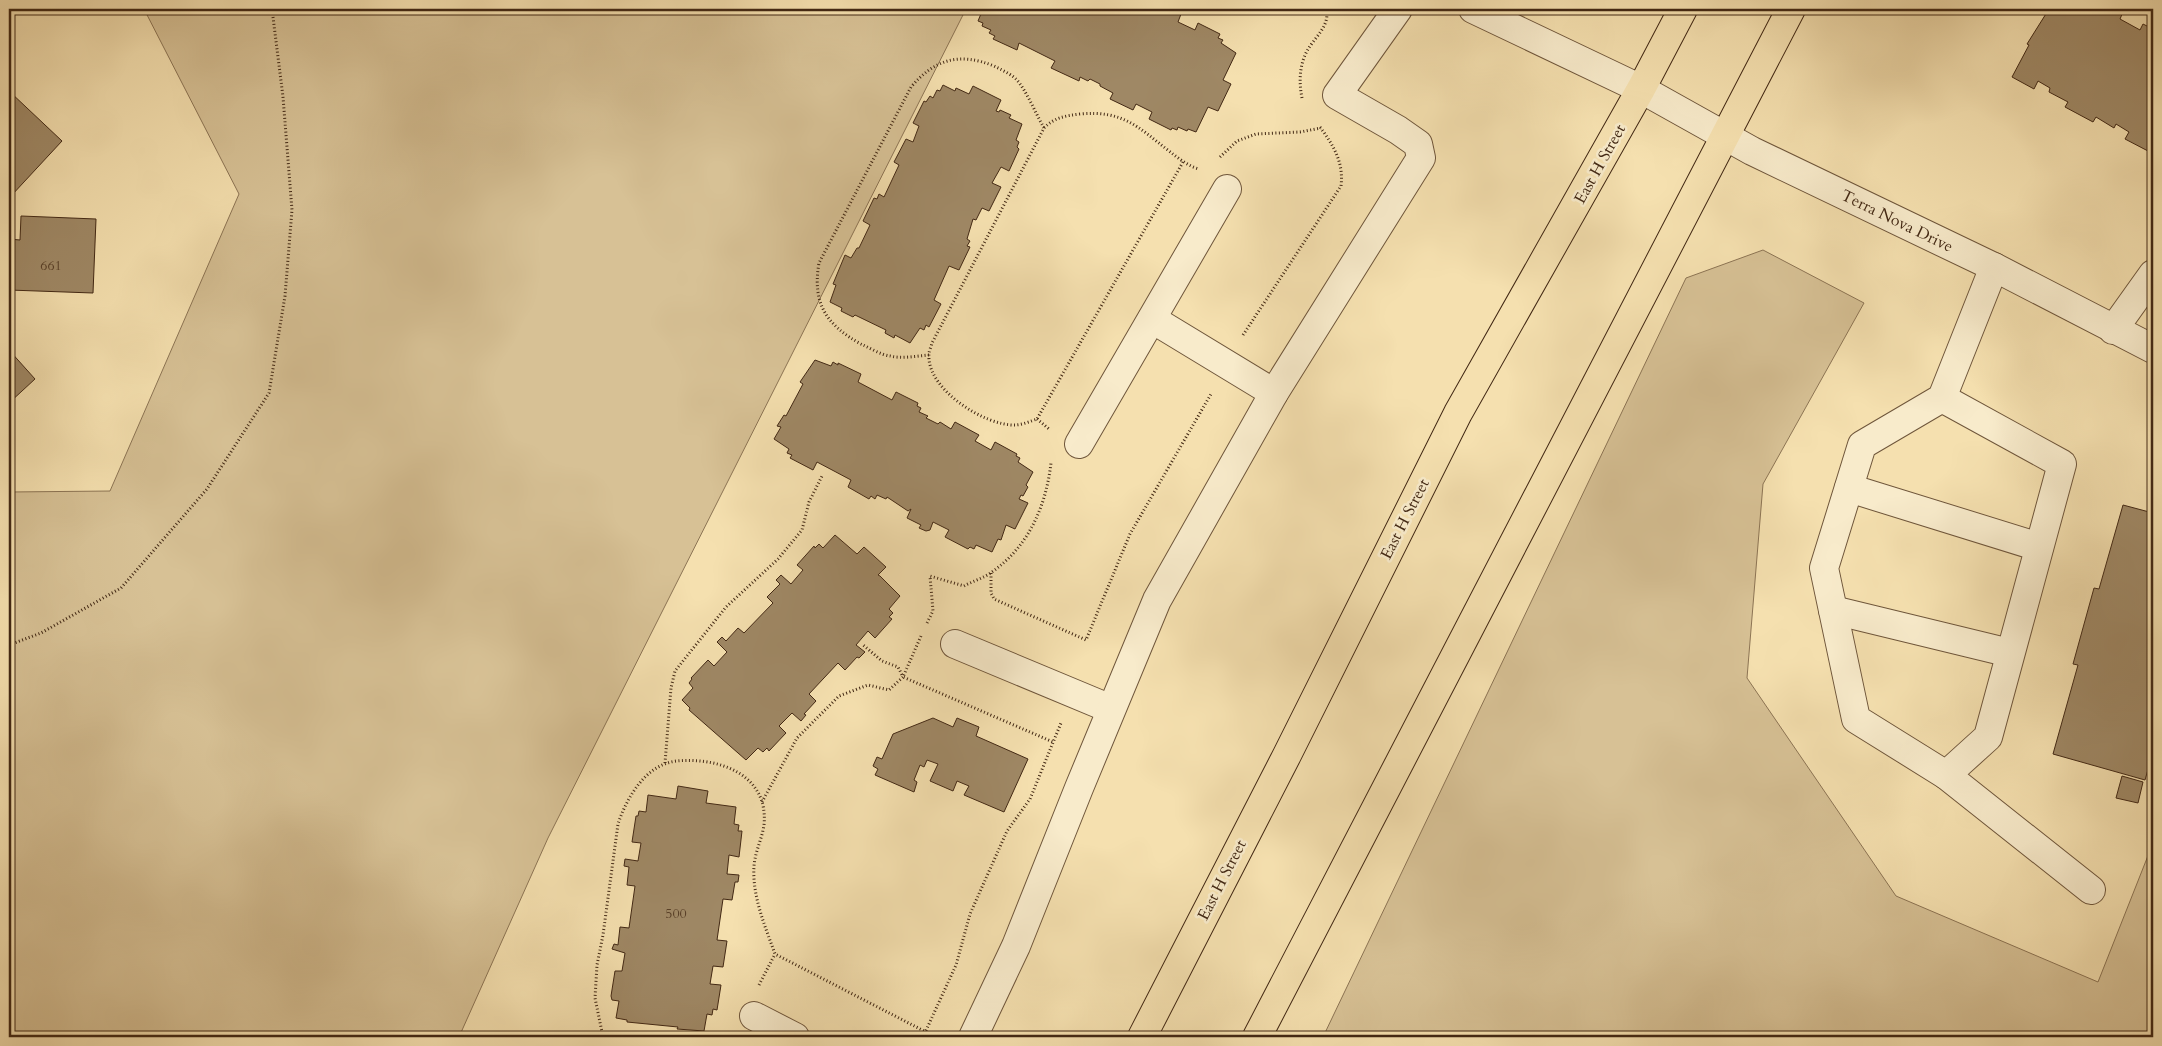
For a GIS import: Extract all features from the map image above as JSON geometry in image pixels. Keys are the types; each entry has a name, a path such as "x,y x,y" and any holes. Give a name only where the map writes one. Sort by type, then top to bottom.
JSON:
{"main road":[{"name":"East H Street","path":"1142,1037 1458,413 1642,89 1683,9"},
{"path":"1257,1037 1791,9"}],"street":[{"path":"973,1037 1016,946 1157,600 1274,393 1421,158 1418,144 1398,130 1337,95 1398,9"},
{"name":"Terra Nova Drive","path":"1473,9 1642,89 1725,137 1994,267 2153,349"},
{"path":"1079,444 1227,189"},
{"path":"1994,267 1942,398 1862,445 1824,568 1856,719 1946,776 2091,890"},
{"path":"2113,330 2153,274"},
{"path":"1152,319 1274,393"},
{"path":"1942,398 2062,464 1988,737 1946,776"},
{"path":"1849,488 2040,547"},
{"path":"1833,610 2010,653"},
{"path":"955,644 1111,709"},
{"path":"754,1016 795,1037"}],"path":[{"path":"9,645 41,633 121,588 207,489 269,394 285,296 292,210 272,9"},
{"path":"1306,107 1302,99 1299,83 1302,68 1307,52 1322,30 1328,15 1326,9"},
{"path":"928,355 890,356 846,336 830,322 819,303 816,282 819,263 911,87 922,74 937,64 957,58 980,61 1003,70 1017,80 1044,128"},
{"path":"1183,162 1038,419 1017,426 987,420 963,405 941,386 932,370 928,355 932,343 1044,128 1053,120 1065,116 1088,114 1113,115 1134,123 1183,162 1197,169 1203,169"},
{"path":"1240,339 1341,186 1343,172 1338,156 1316,122"},
{"path":"1214,163 1237,141 1256,134 1300,132 1321,128"},
{"path":"991,573 991,593 994,598 1086,640 1130,534 1211,393"},
{"path":"1038,419 1053,432"},
{"path":"762,802 797,738 840,696 868,685 889,690 902,677 932,611 930,576 964,586 991,573 1018,550 1038,518 1049,478 1051,460"},
{"path":"665,762 671,688 675,671 726,607 778,559 802,530 809,502 822,476"},
{"path":"862,644 882,661 898,667 902,677 1053,742"},
{"path":"923,1037 956,965 970,914 1007,831 1030,799 1063,717"},
{"path":"603,1037 595,998 597,965 603,935 618,824 624,806 638,785 665,762 691,760 714,763 739,772 753,784 762,802 764,824 754,866 758,905 775,954 926,1032"}],"shaded area":[{"path":"144,9 966,9 548,838 459,1037 9,1037 9,492 110,491 239,194"},
{"path":"1763,250 1864,303 1763,484 1747,678 1896,896 2098,982 2153,843 2153,1037 1323,1037 1686,278"}],"building":[{"path":"983,9 1170,9 1181,14 1178,22 1195,30 1198,23 1220,34 1218,38 1223,40 1221,43 1236,53 1223,80 1231,84 1218,111 1208,107 1196,132 1178,127 1177,130 1172,128 1171,130 1149,119 1152,112 1136,104 1133,110 1110,99 1113,93 1100,86 1100,84 1080,77 1079,81 1051,68 1055,61 1019,43 1017,50 993,39 995,36 989,33 991,30 982,26 983,23 978,21"},
{"path":"2049,9 2117,9 2123,12 2120,19 2140,30 2143,24 2153,29 2153,141 2148,151 2125,139 2129,132 2116,124 2114,128 2096,117 2093,122 2065,107 2068,102 2049,92 2050,88 2038,81 2034,89 2012,77 2029,45 2027,44"},
{"path":"943,85 955,91 956,88 969,94 973,86 1001,100 996,111 999,112 1000,110 1011,115 1009,118 1022,124 1016,140 1019,142 1017,147 1019,149 1009,171 1001,167 992,183 1001,187 989,211 982,208 976,220 973,219 967,239 970,241 967,246 970,247 959,270 949,266 934,300 941,304 929,327 926,325 924,330 920,328 910,343 895,335 894,338 885,333 886,330 855,315 853,317 841,311 842,308 830,302 836,285 833,284 845,255 851,258 857,248 859,248 870,225 863,221 874,198 877,199 879,194 884,197 899,165 894,162 906,139 913,142 919,126 913,123 924,101 926,102 930,96 933,98 937,90 940,91"},
{"path":"9,91 62,141 11,196 9,193"},
{"path":"21,216 96,219 93,293 9,290 9,239 20,240"},
{"path":"9,350 35,379 9,403"},
{"path":"815,360 831,366 833,362 838,365 838,363 861,374 858,382 892,400 896,392 918,403 917,406 921,408 919,412 928,416 926,418 938,424 940,422 951,429 955,422 979,435 975,441 991,450 995,442 1017,454 1016,456 1020,458 1018,462 1033,472 1026,485 1028,487 1019,499 1028,503 1015,529 1006,525 1001,540 998,539 992,552 976,545 974,549 970,547 968,549 945,537 949,530 933,522 930,530 926,531 919,528 921,525 907,518 911,509 908,511 887,497 886,499 877,495 875,499 871,496 869,499 848,487 851,480 817,462 813,470 790,458 792,455 787,453 789,449 774,439 781,427 777,426 784,415 786,416 803,384 800,382"},
{"path":"2123,505 2153,513 2153,752 2145,780 2053,754 2078,665 2073,664 2094,588 2099,589"},
{"path":"835,535 857,554 864,547 886,567 878,575 900,596 889,609 893,613 889,617 892,619 875,638 868,631 856,645 865,652 859,658 857,657 845,670 838,663 809,694 816,701 804,714 806,715 801,721 792,713 779,726 786,733 769,751 767,748 763,752 758,748 746,760 689,710 690,708 682,700 693,688 689,683 691,678 708,660 714,666 727,652 717,642 722,637 726,641 738,628 744,633 773,603 767,597 780,584 776,580 781,575 791,584 803,570 797,565 814,546 815,548 819,544 823,548"},
{"path":"933,718 953,727 957,718 979,727 976,736 1028,759 1004,812 964,795 969,786 957,781 953,791 930,781 938,764 927,760 924,767 920,765 914,780 917,782 914,792 875,775 878,769 873,766 877,757 882,759 893,734"},
{"path":"2122,776 2143,782 2138,803 2116,798"},
{"path":"678,786 708,791 706,803 736,807 734,824 739,825 738,831 742,831 739,857 729,855 727,874 739,875 738,882 735,882 732,900 723,899 717,940 727,941 723,967 713,966 710,984 721,985 717,1010 713,1009 712,1015 707,1014 704,1031 627,1022 627,1020 616,1018 619,1001 612,1000 611,996 615,971 622,971 625,953 612,949 614,944 618,945 620,927 629,928 635,886 627,885 629,867 624,866 625,859 638,861 641,843 632,842 636,816 638,816 639,811 646,812 648,795 676,799"}]}
